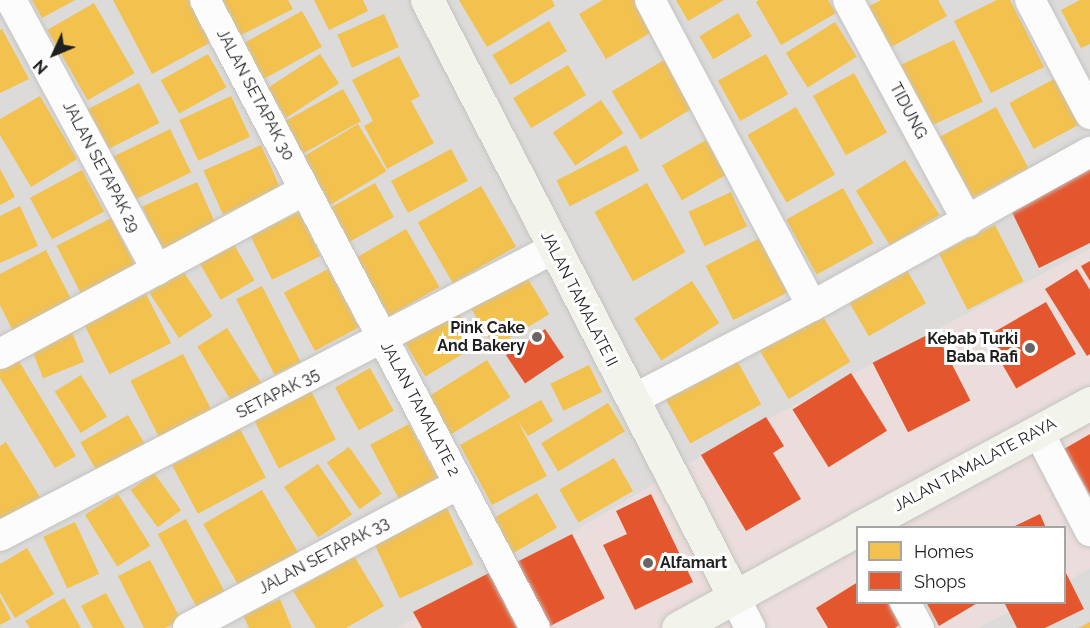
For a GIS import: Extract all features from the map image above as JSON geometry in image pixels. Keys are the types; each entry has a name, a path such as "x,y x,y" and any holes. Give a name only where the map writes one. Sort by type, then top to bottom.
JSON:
{"street":[{"name":"JALAN SETAPAK 29","path":"11,0 157,270"},
{"name":"JALAN SETAPAK 30","path":"205,0 305,190"},
{"name":"JALAN TAMALATE II","path":"427,0 734,596"},
{"path":"650,0 812,306"},
{"name":"TIDUNG","path":"848,0 968,222"},
{"path":"1030,0 1090,114"},
{"path":"632,400 968,222 1090,152"},
{"path":"4,344 157,270 305,190"},
{"name":"JALAN TAMALATE 2","path":"305,190 535,628"},
{"name":"SETAPAK 35","path":"0,536 384,340 554,249"},
{"name":"JALAN TAMALATE RAYA","path":"863,526 1090,403"},
{"path":"1038,431 1090,531"},
{"name":"JALAN SETAPAK 33","path":"188,628 459,484"},
{"name":"JALAN TAMALATE RAYA","path":"678,628 856,530"},
{"path":"734,596 750,628"},
{"path":"906,604 919,628"}],"shaded area":[{"path":"0,0 1090,0 1090,249 733,438 509,570 397,628 0,628"},
{"path":"1090,249 1090,568 1066,581 1066,526 856,526 856,604 1024,604 977,628 397,628 509,570 733,438"},
{"path":"1090,568 1090,628 977,628 1024,604 1066,604 1066,581"}],"building: Homes":[{"path":"32,0 75,0 42,18"},
{"path":"113,0 190,0 213,41 152,74"},
{"path":"222,0 288,0 293,9 235,38"},
{"path":"314,0 363,0 368,11 329,30"},
{"path":"459,0 552,0 555,6 487,47"},
{"path":"603,0 638,0 655,30 606,59 579,14"},
{"path":"676,0 724,0 688,21"},
{"path":"759,0 828,0 836,13 781,45 756,2"},
{"path":"881,0 938,0 947,16 884,51 862,10"},
{"path":"997,0 1010,0 1044,67 991,93 954,21"},
{"path":"1080,0 1090,0 1090,44 1081,48 1061,10"},
{"path":"94,3 134,73 88,100 47,30"},
{"path":"302,11 322,47 260,81 240,45"},
{"path":"738,13 752,36 713,59 699,36"},
{"path":"384,14 399,47 352,68 337,35"},
{"path":"549,21 567,51 510,85 492,55"},
{"path":"835,22 857,57 808,88 786,53"},
{"path":"2,29 29,79 0,93 0,30"},
{"path":"954,40 983,102 924,129 895,67"},
{"path":"208,54 226,87 179,113 161,80"},
{"path":"320,54 339,83 286,118 267,88"},
{"path":"766,54 788,94 740,121 718,81"},
{"path":"399,56 420,96 411,101 434,143 387,169 364,126 373,121 352,80"},
{"path":"664,60 693,108 641,139 612,91"},
{"path":"568,65 586,95 531,128 513,98"},
{"path":"854,73 887,132 846,155 813,96"},
{"path":"1056,78 1080,124 1034,149 1009,103"},
{"path":"139,83 159,123 104,151 84,111"},
{"path":"343,89 361,121 298,156 280,124"},
{"path":"40,96 77,159 31,187 0,135 0,119"},
{"path":"231,96 250,137 198,161 179,120"},
{"path":"601,100 623,133 575,166 553,132"},
{"path":"796,107 835,175 787,203 748,135"},
{"path":"996,107 1028,168 972,198 939,137"},
{"path":"358,124 386,171 325,208 296,161"},
{"path":"170,129 191,172 134,200 112,157"},
{"path":"706,140 726,175 682,200 662,166"},
{"path":"261,145 281,189 223,214 203,171"},
{"path":"626,145 639,171 570,206 557,180"},
{"path":"451,149 468,181 408,213 391,181"},
{"path":"905,160 939,215 890,246 856,191"},
{"path":"0,169 15,197 0,205"},
{"path":"82,170 104,211 52,239 30,198"},
{"path":"197,182 216,225 161,249 142,206"},
{"path":"375,183 394,217 344,245 325,211"},
{"path":"647,183 685,252 633,281 595,212"},
{"path":"481,186 516,247 453,283 418,222"},
{"path":"843,188 874,243 817,275 786,220"},
{"path":"731,192 747,226 704,246 688,212"},
{"path":"20,206 38,246 0,263 0,216"},
{"path":"299,212 320,256 272,280 250,236"},
{"path":"111,218 136,267 82,295 57,246"},
{"path":"995,225 1024,281 967,310 939,254"},
{"path":"406,229 440,287 389,316 356,258"},
{"path":"229,236 254,280 221,300 195,255"},
{"path":"760,238 788,292 733,320 706,266"},
{"path":"46,250 73,303 14,333 0,305 0,274"},
{"path":"905,267 926,303 869,336 848,300"},
{"path":"328,269 359,327 315,351 284,292"},
{"path":"183,271 212,316 179,338 149,293"},
{"path":"525,274 549,314 494,347 470,307"},
{"path":"692,281 719,323 661,361 634,319"},
{"path":"262,286 301,362 275,375 236,299"},
{"path":"146,294 171,343 109,374 85,325"},
{"path":"456,309 478,345 425,376 404,340"},
{"path":"821,313 850,362 789,399 759,350"},
{"path":"227,328 261,383 232,402 197,347"},
{"path":"72,332 84,362 43,378 31,348"},
{"path":"183,354 216,418 163,445 130,381"},
{"path":"735,357 761,404 690,443 664,396"},
{"path":"17,358 76,456 55,468 0,378 0,368"},
{"path":"487,360 510,397 448,436 425,399"},
{"path":"589,365 602,392 564,411 550,384"},
{"path":"370,368 394,411 359,430 335,387"},
{"path":"81,375 107,417 81,433 55,391"},
{"path":"309,387 336,440 279,469 252,416"},
{"path":"541,400 553,421 528,436 517,420 547,476 492,505 460,445"},
{"path":"608,403 625,431 558,471 541,443"},
{"path":"128,415 148,449 100,476 80,443"},
{"path":"409,424 440,482 401,503 370,445"},
{"path":"240,429 266,478 198,514 172,465"},
{"path":"6,442 40,497 0,522 0,446"},
{"path":"349,447 382,494 360,509 327,462"},
{"path":"614,458 633,491 578,522 559,489"},
{"path":"318,464 352,515 318,537 284,487"},
{"path":"154,473 181,510 158,527 131,490"},
{"path":"262,490 298,553 240,587 203,524"},
{"path":"537,493 557,528 513,553 493,518"},
{"path":"118,494 150,546 117,566 85,515"},
{"path":"447,508 473,564 400,598 374,542"},
{"path":"186,519 229,599 200,614 158,534"},
{"path":"75,522 99,574 67,588 43,537"},
{"path":"27,548 54,594 15,618 0,593 0,564"},
{"path":"354,556 384,606 346,628 316,628 293,591"},
{"path":"150,560 181,620 165,628 144,628 118,576"},
{"path":"106,593 125,628 93,628 81,606"},
{"path":"0,597 11,619 0,625"},
{"path":"64,598 81,628 30,628 25,621"},
{"path":"280,599 292,628 249,628 243,615"},
{"path":"1090,622 1090,628 1078,628"}],"building: Shops":[{"path":"1090,167 1090,243 1039,268 1009,206"},
{"path":"1090,261 1090,281 1081,266"},
{"path":"1077,269 1090,290 1090,354 1087,356 1045,289"},
{"path":"1046,302 1076,354 1016,388 986,336"},
{"path":"545,329 564,357 525,383 506,355"},
{"path":"935,331 970,400 908,432 873,363"},
{"path":"851,373 887,431 829,467 792,410"},
{"path":"766,417 784,446 773,453 801,499 746,531 701,455"},
{"path":"1090,434 1090,495 1064,449"},
{"name":"Alfamart","path":"651,494 693,582 635,610 603,545 627,534 616,511"},
{"path":"1040,514 1045,526 1015,526"},
{"path":"572,534 605,598 544,628 511,565"},
{"path":"489,573 517,628 422,628 413,612"},
{"path":"1066,573 1084,609 1045,628 1017,628 1005,604 1066,604"},
{"path":"856,583 856,604 888,604 901,624 895,628 828,628 816,608"},
{"path":"927,604 976,604 939,626"}],"place":[{"name":"Pink Cake And Bakery","path":"537,337"},
{"name":"Kebab Turki Baba Rafi","path":"1030,348"},
{"name":"Alfamart","path":"648,563"}]}
